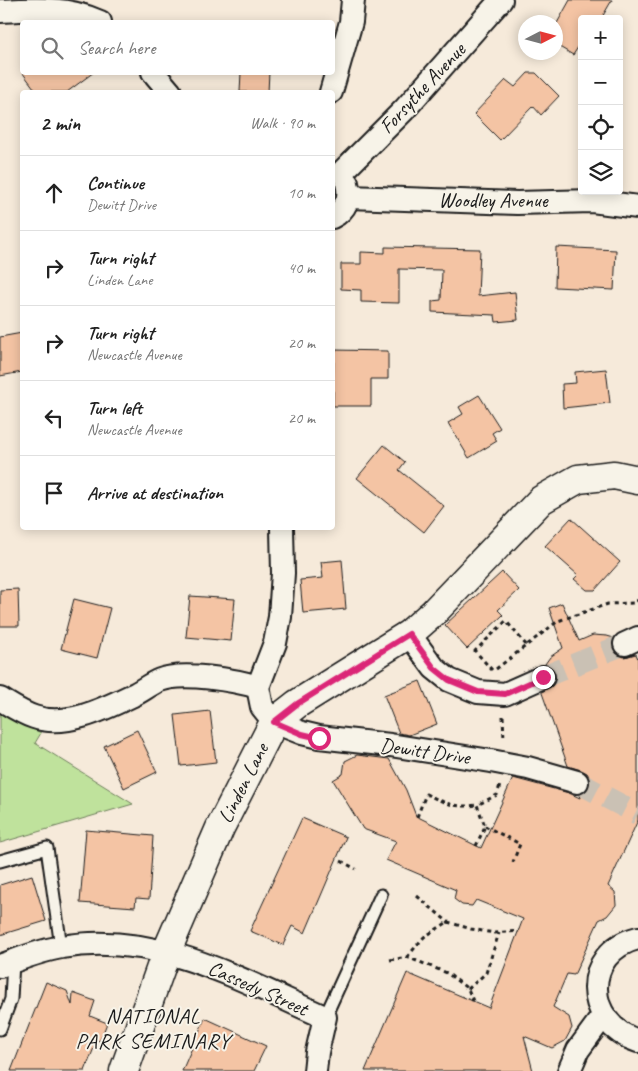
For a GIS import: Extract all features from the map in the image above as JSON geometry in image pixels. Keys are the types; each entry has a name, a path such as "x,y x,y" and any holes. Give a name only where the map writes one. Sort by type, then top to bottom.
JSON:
{"street":[{"path":"332,90 351,22 353,0"},
{"name":"Forsythe Avenue","path":"337,171 404,110 501,0"},
{"path":"0,11 40,10 71,12 94,20"},
{"path":"156,75 168,90"},
{"path":"335,215 341,212 346,205 348,197 346,181 337,171"},
{"name":"Woodley Avenue","path":"348,197 517,202 592,201 638,207"},
{"name":"Linden Lane","path":"124,1071 166,953 220,828 274,722 297,704 409,634 433,613 541,500 578,479 614,475 638,480"},
{"path":"274,722 262,707 258,687 275,642 280,617 283,573 282,530"},
{"path":"409,634 434,668 449,680 478,692 505,694 543,677"},
{"path":"0,699 34,717 67,720 99,710 160,680 178,676 238,681 258,687"},
{"name":"Dewitt Drive","path":"274,722 302,734 319,738 390,745 519,766 577,782"},
{"path":"638,938 620,944 604,960 599,971 596,994 598,1005 610,1025 618,1032 638,1041"},
{"name":"Cassedy Street","path":"7,964 61,947 92,944 124,944 198,961 325,1017 315,1071"},
{"path":"569,1071 578,1050 603,1016"}],"lane":[{"path":"0,861 48,848 61,947"},
{"path":"325,1017 381,895"},
{"path":"0,1030 11,999 7,964"}],"path":[{"path":"488,676 558,621 608,604 638,600"},
{"path":"494,672 475,651 506,621 527,646"},
{"path":"502,707 505,748"},
{"path":"417,816 426,794 445,804 459,807 477,805 497,795 501,781"},
{"path":"477,805 485,826 520,844 513,862"},
{"path":"476,846 485,826"},
{"path":"340,861 356,869"},
{"path":"417,896 448,922 471,929 499,933 519,930"},
{"path":"407,957 424,937 448,922"},
{"path":"468,988 486,973 499,933"},
{"path":"390,960 407,957 447,974 468,988 473,1001"}],"green space":[{"path":"0,711 41,733 35,743 133,804 0,843"}],"building":[{"path":"570,0 612,0 603,15 578,15 578,47 573,55 563,49 562,15"},
{"path":"528,73 536,73 559,96 541,115 533,106 500,140 474,114 506,80 515,87"},
{"path":"24,75 90,75 70,90 36,90"},
{"path":"241,75 269,75 268,90 240,90"},
{"path":"385,247 480,249 478,296 515,292 518,320 496,322 495,315 432,312 432,301 441,300 442,270 399,269 399,303 361,302 361,290 341,289 341,264 361,264 361,252 385,253"},
{"path":"556,247 616,250 614,290 555,287"},
{"path":"20,333 20,372 0,376 0,337"},
{"path":"335,350 388,351 388,379 371,379 371,406 335,406"},
{"path":"606,369 610,403 563,408 562,384 576,383 575,372"},
{"path":"479,395 500,428 492,433 497,441 469,458 448,423 463,414 459,407"},
{"path":"384,445 405,462 399,470 444,506 424,532 357,478"},
{"path":"571,518 620,562 595,590 587,590 574,579 578,575 545,546"},
{"path":"342,560 346,609 303,613 300,580 323,578 321,562"},
{"path":"502,572 519,590 498,610 503,615 467,649 445,625"},
{"path":"18,589 19,626 0,626 0,590"},
{"path":"190,596 235,599 231,641 186,637"},
{"path":"74,599 110,608 97,658 61,649"},
{"path":"562,603 579,641 593,635 614,638 612,643 613,649 617,654 624,657 636,654 638,659 638,820 608,886 615,892 616,905 607,916 599,920 574,975 567,974 553,1007 569,1017 572,1028 565,1041 552,1048 524,1036 533,1071 365,1071 407,973 489,1008 523,919 476,900 472,906 462,905 454,899 456,890 386,860 396,841 363,829 333,780 343,774 345,761 357,755 389,759 406,790 416,816 481,848 513,778 569,793 580,798 579,795 586,792 589,786 590,778 587,773 568,766 542,693 553,685 556,678 555,672 545,664 550,657 563,648 549,608"},
{"path":"420,681 437,724 409,735 399,733 384,695"},
{"path":"210,711 216,762 181,766 175,715"},
{"path":"137,730 157,772 124,788 104,746"},
{"path":"302,818 346,837 305,933 292,926 283,945 250,931"},
{"path":"86,830 153,836 149,899 136,898 135,907 80,903"},
{"path":"32,875 46,921 0,935 0,885"},
{"path":"46,982 67,991 72,1005 73,993 95,1001 90,1016 107,1023 100,1041 97,1040 85,1071 11,1071"},
{"path":"205,1018 266,1046 254,1071 182,1071"}],"tunnel":[{"path":"543,677 625,644"},
{"path":"577,782 638,814"}],"district":[{"name":"NATIONAL PARK SEMINARY","path":"153,1028"}],"route":[{"path":"319,738 302,734 274,722 297,704 409,634 434,668 449,680 478,692 505,694 543,677"}]}
